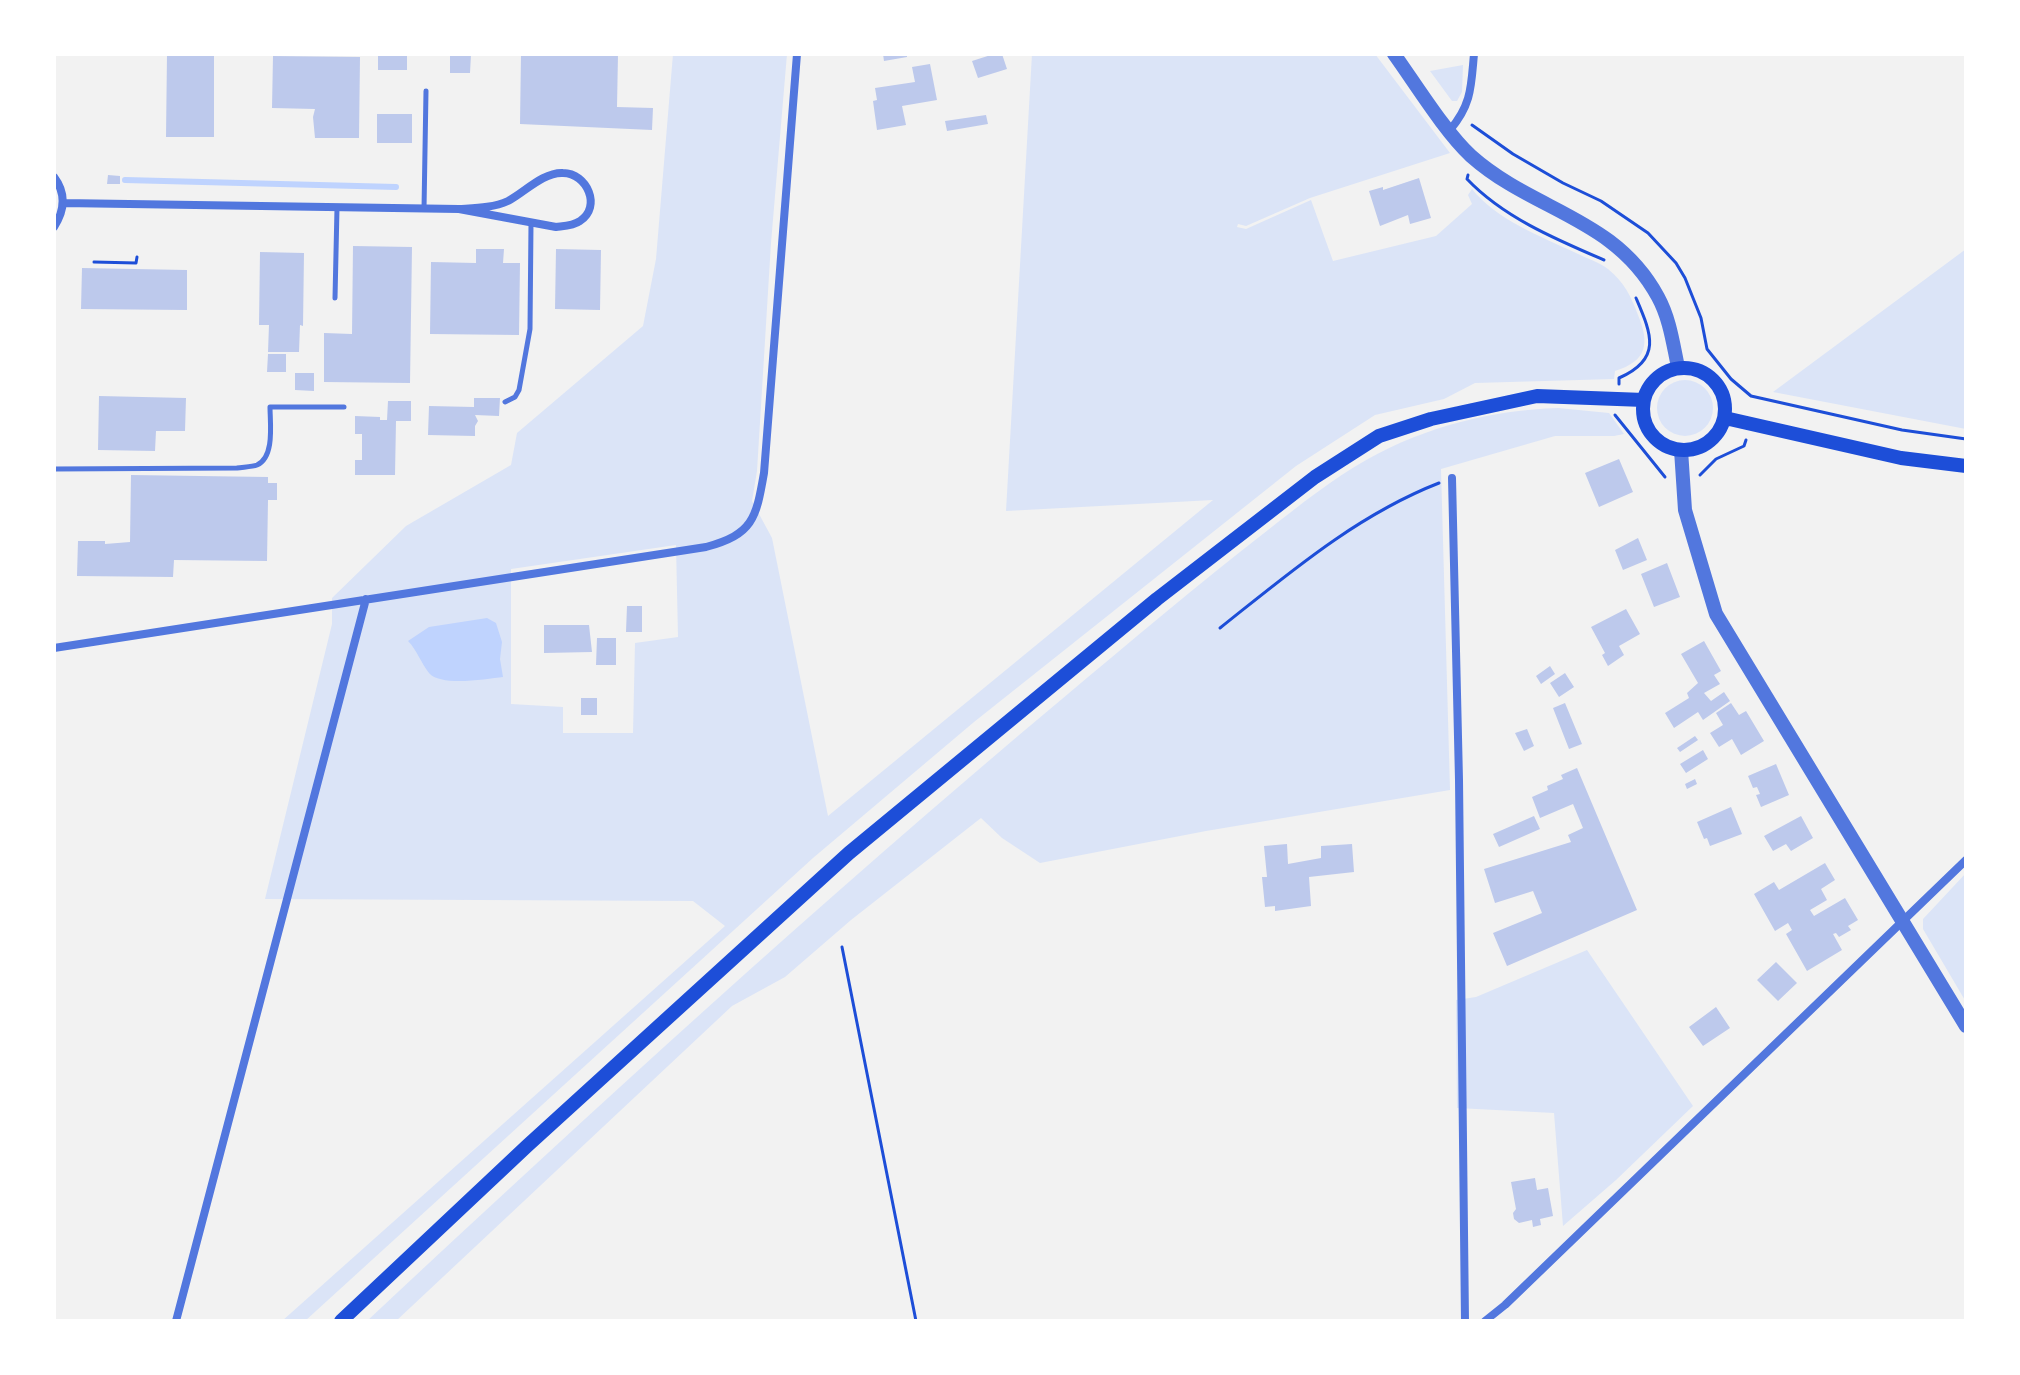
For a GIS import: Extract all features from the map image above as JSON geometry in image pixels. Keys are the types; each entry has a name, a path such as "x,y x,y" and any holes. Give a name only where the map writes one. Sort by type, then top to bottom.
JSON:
{"main road":[{"path":"1678,367 1692,367 1715,380 1726,405 1725,418 1714,438 1693,449 1670,448 1651,434 1643,412 1644,400 1653,382 1678,367"},
{"path":"341,1321 527,1146 849,853 1157,599 1315,477 1379,436 1431,419 1537,396 1644,400"},
{"path":"1725,418 1901,458 1966,466"}],"street":[{"path":"54,648 706,547 730,540 748,527 759,502 764,473 797,54"},
{"path":"1394,54 1471,155 1524,193 1605,236 1639,267 1659,298 1678,367"},
{"path":"1450,130 1461,117 1470,97 1474,54"},
{"path":"63,203 459,209 506,202 548,176 564,172 578,177 588,188 591,198 589,211 582,220 556,227 459,209"},
{"path":"54,177 62,191 63,203 54,227"},
{"path":"1681,450 1685,510 1716,614 1966,1026"},
{"path":"1452,478 1465,1321"},
{"path":"176,1321 366,599"},
{"path":"1485,1321 1966,860"}],"lane":[{"path":"424,209 426,91"},
{"path":"335,298 337,207"},
{"path":"505,402 515,397 519,390 530,329 531,224"},
{"path":"54,469 237,468 258,465 266,457 269,445 270,407 344,407"}],"path":[{"path":"1471,155 1467,179 1486,199 1572,247 1611,263"},
{"path":"94,262 100,265 136,263 137,257"},
{"path":"1636,297 1650,331 1651,344"},
{"path":"1703,338 1707,349 1724,371 1751,396 1902,430 1966,439"},
{"path":"1682,476 1703,475 1716,459 1744,446 1750,424"},
{"path":"1220,628 1315,552 1402,498 1452,478"},
{"path":"842,947 916,1321"}],"shaded area":[{"path":"673,54 787,54 757,471 752,501 772,538 828,816 1213,500 1006,511 1032,54 1375,54 1450,153 1310,198 1246,226 1238,224 1237,227 1246,229 1311,200 1333,261 1436,236 1472,204 1468,195 1472,189 1506,218 1601,264 1614,274 1633,302 1642,325 1644,343 1640,357 1615,371 1614,379 1475,383 1444,399 1375,415 1296,466 974,722 813,858 305,1321 282,1321 725,926 693,901 265,899 332,624 332,598 406,526 511,465 517,433 643,326 656,259","holes":["676,545 678,637 635,643 633,733 563,733 563,707 511,704 511,569"]},
{"path":"1463,65 1462,92 1457,101 1452,101 1430,71"},
{"path":"1966,249 1966,429 1773,392"},
{"path":"1685,380 1705,388 1713,408 1705,428 1685,436 1665,428 1657,408 1665,388"},
{"path":"1558,408 1609,413 1624,434 1555,436 1441,469 1450,790 1206,831 1040,863 1002,838 981,818 851,920 785,977 732,1006 396,1321 367,1321 624,1084 884,851 1164,613 1304,502 1355,467 1436,429 1508,412"},
{"path":"1966,873 1966,1002 1923,929 1923,919"},
{"path":"1587,950 1693,1106 1563,1226 1554,1113 1457,1108 1456,1000 1476,997"}],"water":[{"path":"487,618 496,623 502,642 500,659 503,677 464,681 435,677 429,673 408,641 429,627"}],"building":[{"path":"167,54 214,54 214,137 166,137"},
{"path":"378,54 407,54 407,70 378,70"},
{"path":"450,54 471,54 470,73 450,73"},
{"path":"521,54 618,54 617,107 653,108 652,130 520,124"},
{"path":"883,54 907,54 907,57 884,61"},
{"path":"1002,54 1007,69 978,78 972,61"},
{"path":"273,56 360,57 359,138 315,138 315,109 272,108"},
{"path":"930,64 937,100 902,106 906,125 877,130 873,101 877,100 875,88 915,82 912,67"},
{"path":"377,114 412,114 412,143 377,143"},
{"path":"986,115 988,124 947,131 945,121"},
{"path":"108,175 120,176 120,184 107,184"},
{"path":"1419,178 1431,218 1410,224 1408,215 1380,226 1369,191 1383,187 1383,190"},
{"path":"353,246 412,247 410,383 324,382 324,333 352,334"},
{"path":"476,249 504,249 503,263 520,263 519,335 430,334 431,262 476,263"},
{"path":"556,249 601,250 600,310 555,309"},
{"path":"260,252 304,253 303,326 300,325 299,352 268,352 269,325 259,325"},
{"path":"82,268 187,270 187,310 81,309"},
{"path":"268,354 286,354 286,372 267,372"},
{"path":"295,373 314,373 314,391 295,390"},
{"path":"99,396 186,398 185,431 156,431 155,451 98,450"},
{"path":"474,398 500,398 499,416 475,415 478,421 475,436 428,435 429,406 474,407"},
{"path":"388,401 411,401 411,421 396,421 395,475 355,475 355,460 362,460 362,434 355,434 355,416 387,420"},
{"path":"1619,459 1633,492 1599,507 1585,473"},
{"path":"131,475 268,477 268,483 277,483 277,500 268,500 267,561 174,560 173,577 77,576 78,541 105,541 105,544 130,542"},
{"path":"1638,538 1647,560 1623,570 1615,550"},
{"path":"1667,563 1680,597 1654,607 1641,574"},
{"path":"627,606 642,606 642,632 626,632"},
{"path":"1626,609 1640,634 1619,646 1624,655 1608,666 1602,655 1605,653 1591,627"},
{"path":"544,625 589,625 592,652 544,653"},
{"path":"597,638 616,638 616,665 596,665"},
{"path":"1704,641 1721,671 1714,675 1720,684 1704,693 1711,701 1724,692 1730,701 1703,720 1698,712 1674,728 1665,713 1689,698 1687,693 1698,683 1681,654"},
{"path":"1550,666 1555,674 1541,684 1536,676"},
{"path":"1565,673 1574,687 1559,697 1550,683"},
{"path":"581,698 597,698 597,715 581,715"},
{"path":"1565,703 1582,744 1569,749 1553,708"},
{"path":"1731,703 1739,715 1746,711 1764,741 1741,755 1732,739 1719,747 1710,733 1723,725 1716,713"},
{"path":"1527,729 1534,746 1524,751 1515,733"},
{"path":"1695,736 1698,740 1680,752 1677,748"},
{"path":"1703,750 1708,759 1686,773 1680,764"},
{"path":"1776,764 1789,795 1761,807 1756,795 1760,794 1757,787 1753,788 1748,776"},
{"path":"1577,768 1637,910 1507,966 1493,933 1542,913 1533,891 1495,903 1484,869 1571,842 1568,835 1583,828 1573,804 1540,818 1532,797 1563,779 1561,775"},
{"path":"1695,779 1697,784 1687,789 1685,784"},
{"path":"1731,807 1742,834 1710,846 1697,822"},
{"path":"1534,816 1540,829 1499,847 1493,834"},
{"path":"1801,816 1813,838 1791,851 1786,844 1773,851 1764,836"},
{"path":"1287,844 1288,864 1321,858 1321,846 1352,844 1354,872 1309,877 1311,906 1275,911 1275,906 1265,907 1262,877 1267,877 1264,846"},
{"path":"1825,863 1835,880 1821,889 1827,900 1810,910 1814,916 1845,898 1858,920 1848,926 1851,930 1839,937 1833,934 1842,950 1807,971 1786,934 1792,930 1788,923 1775,931 1754,894 1774,882 1779,890"},
{"path":"1776,962 1797,983 1778,1001 1757,980"},
{"path":"1716,1007 1730,1028 1703,1046 1689,1027"},
{"path":"1535,1178 1537,1190 1548,1188 1553,1216 1540,1219 1541,1225 1533,1227 1532,1220 1519,1223 1514,1219 1516,1209 1511,1182"}],"waterway":[{"path":"125,180 396,187"}]}
